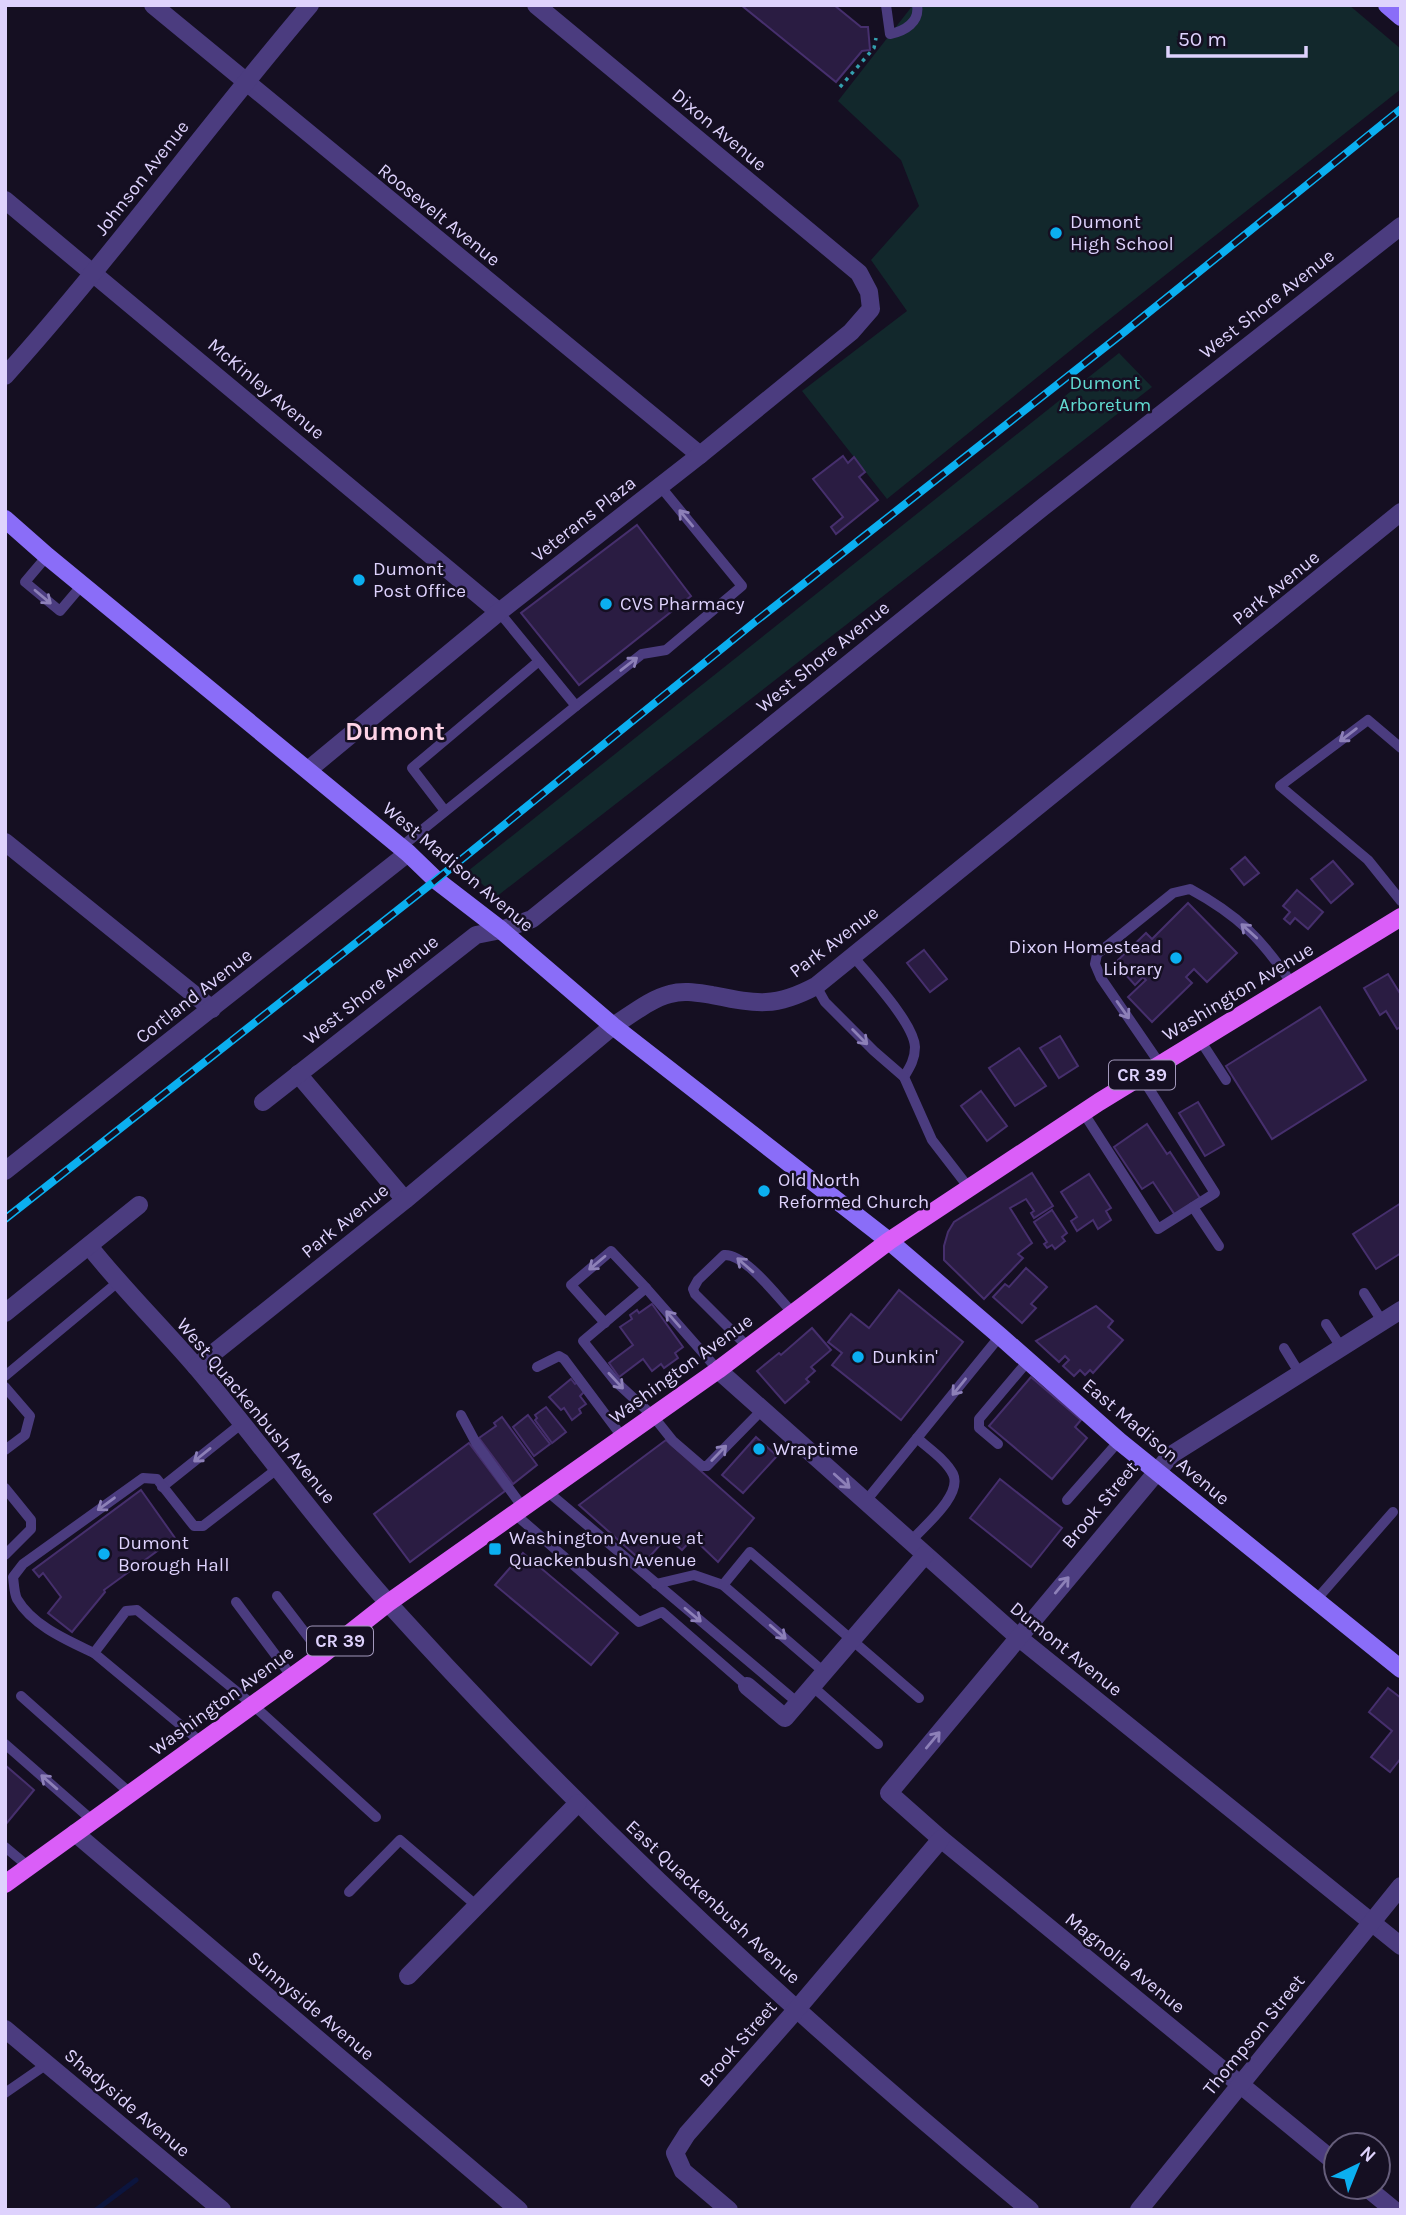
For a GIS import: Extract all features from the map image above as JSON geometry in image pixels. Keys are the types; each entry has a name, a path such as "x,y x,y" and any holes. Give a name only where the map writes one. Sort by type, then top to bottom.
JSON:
{"main road":[{"path":"1387,5 1401,17"},
{"name":"West Madison Avenue","path":"5,519 614,1026 889,1241"},
{"name":"Washington Avenue","path":"5,1884 322,1655 388,1603 718,1370 889,1241 1083,1112 1401,917"},
{"name":"East Madison Avenue","path":"889,1241 1119,1441 1401,1669"}],"street":[{"name":"Roosevelt Avenue","path":"153,5 700,455"},
{"name":"Johnson Avenue","path":"8,367 94,272 244,82 310,5"},
{"name":"Dixon Avenue","path":"536,5 859,273 869,292"},
{"name":"McKinley Avenue","path":"5,200 499,612"},
{"name":"West Shore Avenue","path":"263,1101 476,934 501,930 533,919 1043,507 1401,226"},
{"name":"Veterans Plaza","path":"308,770 499,612 700,455 851,332 871,309 869,292"},
{"name":"Park Avenue","path":"196,1367 405,1200 614,1026 669,994 691,991 772,1003 793,998 816,986 1401,512"},
{"path":"5,842 212,1009"},
{"name":"Cortland Avenue","path":"7,1166 212,1009 405,850"},
{"path":"298,1074 405,1200"},
{"path":"5,1313 139,1205"},
{"name":"West Quackenbush Avenue","path":"89,1246 118,1283 196,1367 388,1603"},
{"name":"Brook Street","path":"889,1793 1171,1455 1401,1310"},
{"name":"Dumont Avenue","path":"718,1370 1018,1637 1401,1946"},
{"path":"747,1686 785,1718 925,1555"},
{"name":"East Quackenbush Avenue","path":"388,1603 578,1803 741,1959 928,2126 1030,2210"},
{"name":"Magnolia Avenue","path":"889,1793 941,1839 1322,2151"},
{"path":"408,1976 578,1803"},
{"name":"Sunnyside Avenue","path":"75,1833 519,2210"},
{"name":"Brook Street","path":"729,2210 683,2171 675,2153 687,2134 941,1839"},
{"name":"Thompson Street","path":"1139,2210 1401,1886"},
{"name":"Shadyside Avenue","path":"5,2029 222,2210"}],"lane":[{"path":"886,5 890,34 900,32 914,22 918,12 916,5"},
{"path":"405,850 445,811 642,653 666,650 742,586 660,486"},
{"path":"47,556 25,582 60,611 82,585"},
{"path":"499,612 576,706"},
{"path":"445,811 412,768 539,661"},
{"path":"1401,748 1368,720 1280,786 1368,860 1401,901"},
{"path":"1160,1064 1101,978 1095,964 1097,954 1173,893 1190,890 1208,899 1248,928 1268,949 1292,984"},
{"path":"853,956 911,1030 915,1046 913,1062 904,1077"},
{"path":"816,986 825,1002 904,1077 932,1140 970,1188"},
{"path":"1199,1040 1226,1080"},
{"path":"1083,1112 1158,1229 1215,1193 1140,1076"},
{"path":"1192,1207 1219,1246"},
{"path":"605,1323 571,1285 611,1251 718,1370"},
{"path":"748,1347 693,1289 698,1280 724,1255 732,1254 745,1262 793,1313"},
{"path":"5,1376 118,1283"},
{"path":"646,1288 583,1341 615,1381 653,1416 673,1441 697,1463 705,1466 762,1410"},
{"path":"1364,1293 1382,1321"},
{"path":"1326,1324 1341,1347"},
{"path":"865,1502 1000,1336"},
{"path":"1284,1348 1300,1374"},
{"path":"537,1367 559,1356 564,1359 623,1438"},
{"path":"998,1444 979,1428 979,1419 1028,1361"},
{"path":"5,1387 30,1416 25,1435 5,1450"},
{"path":"461,1415 520,1512 639,1622 662,1612 747,1686"},
{"path":"162,1487 241,1424"},
{"path":"910,1542 953,1495 954,1483 954,1476 944,1462 917,1438"},
{"path":"1067,1500 1119,1441"},
{"path":"201,1742 94,1653 60,1637 35,1619 16,1598 13,1577 23,1564 142,1478 157,1479 194,1526 203,1526 277,1469"},
{"path":"5,1488 31,1520 31,1529 6,1554"},
{"path":"548,1492 798,1703"},
{"path":"1317,1600 1392,1512"},
{"path":"723,1585 750,1552 919,1698"},
{"path":"656,1584 694,1575 723,1585 818,1679 878,1744"},
{"path":"277,1596 322,1655"},
{"path":"236,1602 292,1677"},
{"path":"94,1653 126,1611 136,1610 253,1705 376,1817"},
{"path":"22,1696 130,1793"},
{"path":"5,1744 93,1821"},
{"path":"349,1892 400,1840 477,1906"},
{"path":"5,1847 29,1867"},
{"path":"7,2089 47,2064"}],"path":[{"path":"840,87 874,48 877,33"}],"green space":[{"name":"Dumont High School","path":"913,5 1349,5 1401,49 1401,89 887,499 802,391 907,311 871,260 919,206 901,160 838,101"},
{"name":"Dumont Arboretum","path":"1119,353 1152,387 496,897 468,871"}],"building":[{"path":"741,5 834,5 861,27 868,27 870,50 862,51 836,82"},
{"path":"843,456 848,463 854,457 865,472 859,477 878,500 836,534 831,527 843,517 813,479"},
{"name":"CVS Pharmacy","path":"637,525 691,596 579,685 521,613"},
{"path":"1245,857 1259,873 1244,885 1231,869"},
{"path":"1333,861 1353,884 1331,903 1311,879"},
{"path":"1297,890 1323,912 1308,929 1295,918 1290,924 1284,919 1290,912 1283,906"},
{"name":"Dixon Homestead Library","path":"1188,903 1237,953 1207,982 1194,969 1186,977 1192,983 1152,1022 1128,997 1146,980 1143,977 1135,985 1115,963 1146,933 1152,939"},
{"path":"924,950 947,979 930,992 907,963"},
{"path":"1388,974 1401,995 1401,1027 1397,1029 1386,1011 1380,1015 1364,988"},
{"path":"1320,1007 1366,1080 1272,1139 1226,1066"},
{"path":"1060,1036 1078,1066 1059,1078 1040,1048"},
{"path":"1019,1048 1046,1086 1015,1106 989,1068"},
{"path":"981,1091 1007,1126 987,1141 961,1106"},
{"path":"1198,1102 1224,1145 1205,1156 1179,1113"},
{"path":"1147,1124 1167,1154 1170,1152 1200,1198 1175,1215 1153,1182 1142,1189 1114,1147"},
{"path":"1032,1173 1053,1206 1034,1218 1031,1213 1034,1211 1026,1199 1010,1208 1032,1243 1018,1254 1023,1258 984,1299 944,1260 948,1232 954,1222"},
{"path":"1089,1174 1111,1208 1106,1211 1111,1220 1098,1229 1093,1220 1077,1231 1071,1221 1077,1217 1061,1192"},
{"path":"1401,1203 1401,1253 1376,1269 1353,1234"},
{"path":"1052,1210 1067,1233 1062,1237 1065,1241 1055,1249 1052,1245 1047,1248 1044,1244 1047,1242 1034,1222"},
{"path":"1026,1268 1047,1287 1031,1304 1036,1308 1022,1323 993,1297 1005,1284 1009,1287"},
{"path":"899,1290 963,1342 901,1420 832,1365 842,1353 828,1342 851,1314 869,1328"},
{"path":"652,1304 683,1347 675,1353 678,1358 664,1368 661,1364 652,1371 643,1359 619,1377 609,1363 633,1345 620,1327 632,1319 630,1315 637,1310 639,1313"},
{"path":"1096,1306 1113,1321 1108,1327 1123,1340 1093,1373 1090,1370 1085,1375 1080,1370 1074,1376 1063,1366 1069,1360 1065,1356 1059,1362 1036,1341"},
{"path":"812,1328 831,1350 811,1367 815,1371 806,1379 809,1382 785,1403 757,1371 779,1353 781,1355"},
{"path":"1031,1377 1081,1420 1075,1427 1087,1438 1052,1479 989,1426"},
{"path":"571,1379 575,1384 578,1382 585,1391 580,1396 586,1404 579,1409 581,1413 572,1420 564,1408 561,1410 549,1397"},
{"path":"546,1407 566,1432 552,1443 535,1420 535,1415"},
{"path":"528,1415 550,1444 534,1456 513,1427"},
{"path":"502,1417 537,1465 513,1484 479,1438 496,1426 494,1423"},
{"path":"756,1437 777,1456 743,1493 722,1475"},
{"path":"666,1440 754,1518 718,1562 693,1538 682,1550 667,1537 644,1563 579,1505"},
{"path":"469,1443 505,1491 410,1562 374,1514"},
{"path":"1000,1479 1062,1528 1031,1567 970,1518"},
{"name":"Dumont Borough Hall","path":"141,1490 175,1538 104,1590 72,1632 48,1613 61,1597 43,1573 39,1577 33,1570"},
{"path":"523,1553 618,1633 591,1665 495,1585"},
{"path":"1388,1688 1401,1698 1401,1758 1390,1772 1371,1757 1392,1731 1369,1712"},
{"path":"5,1765 34,1790 6,1824 5,1824"}],"waterway":[{"path":"96,2210 136,2180"}],"railway":[{"path":"5,1219 436,880 756,621 1123,333 1401,109"}],"place":[{"name":"Dumont High School","path":"1056,233"},
{"name":"Dumont Post Office","path":"359,580"},
{"name":"CVS Pharmacy","path":"606,604"},
{"name":"Dixon Homestead Library","path":"1176,958"},
{"name":"Old North Reformed Church","path":"764,1191"},
{"name":"Dunkin'","path":"858,1357"},
{"name":"Wraptime","path":"759,1449"},
{"name":"Washington Avenue at Quackenbush Avenue","path":"495,1549"},
{"name":"Dumont Borough Hall","path":"104,1554"}],"district":[{"name":"Dumont","path":"395,731"}]}
